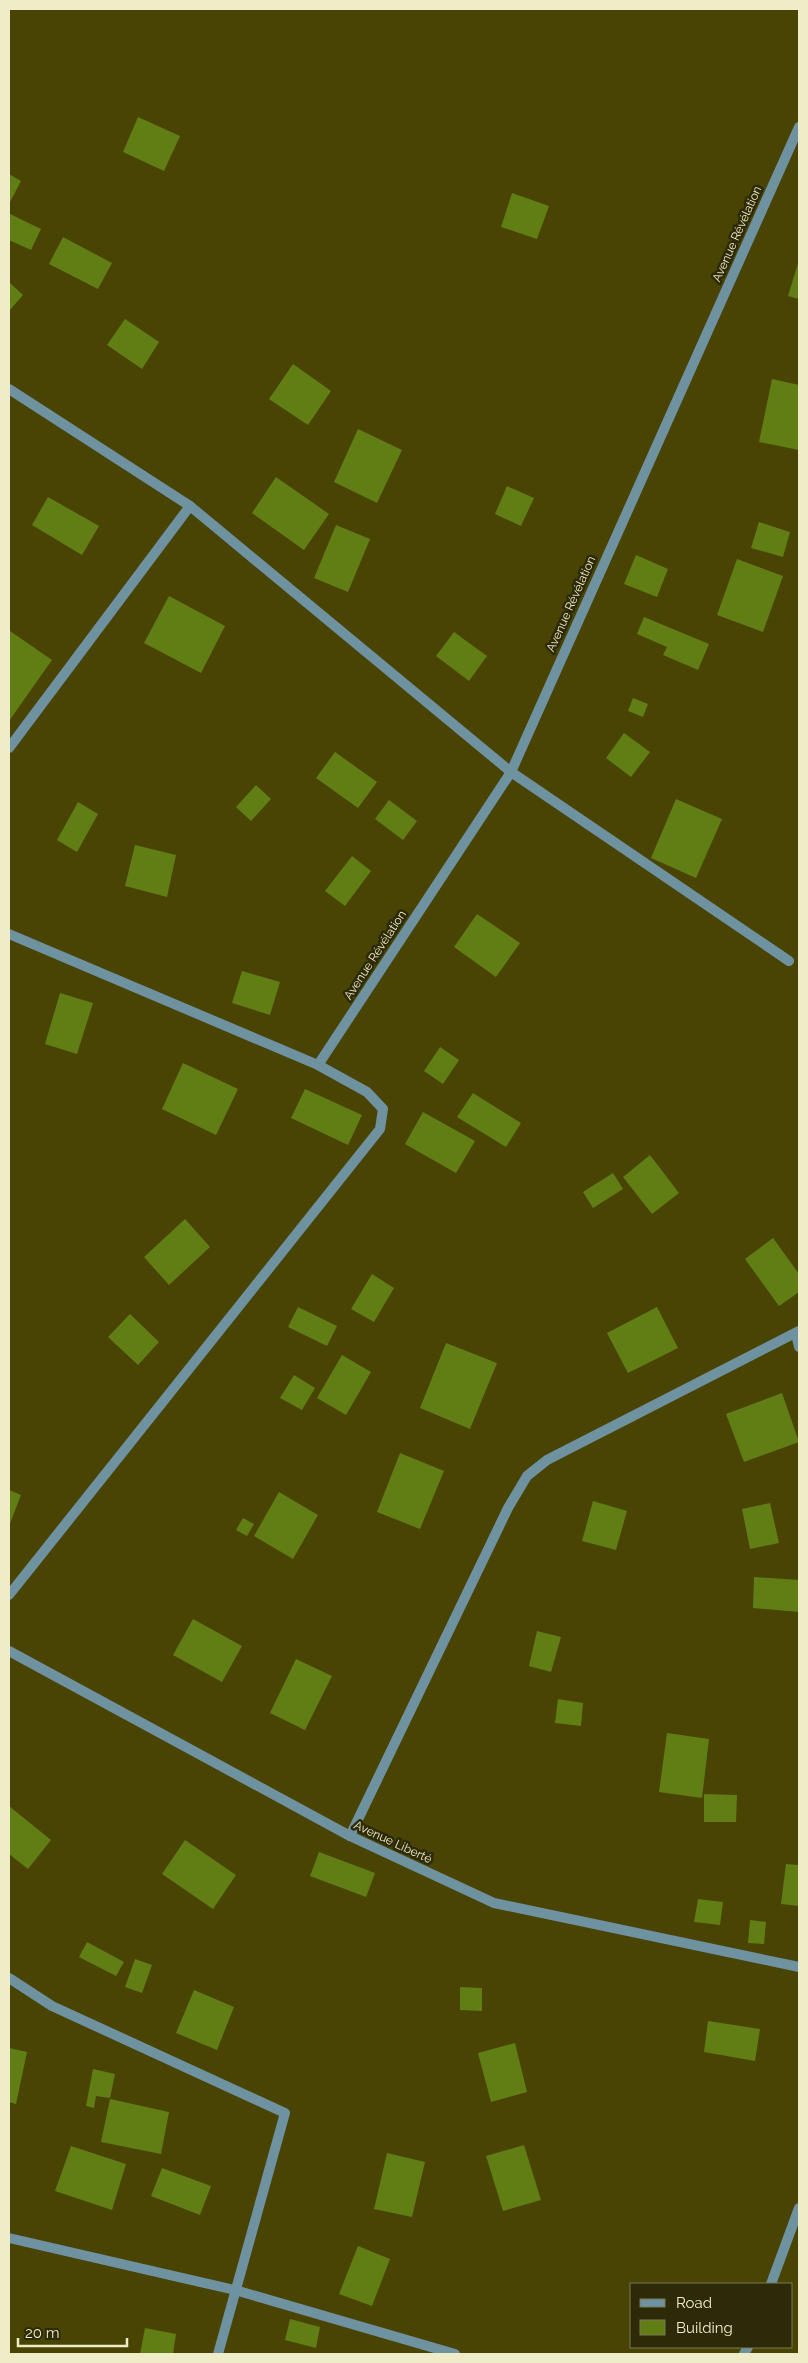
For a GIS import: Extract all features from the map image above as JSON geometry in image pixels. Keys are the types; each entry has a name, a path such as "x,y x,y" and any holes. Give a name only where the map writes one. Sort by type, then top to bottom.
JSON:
{"street":[{"name":"Avenue Révélation","path":"318,1065 510,772 799,127"},
{"path":"9,389 190,506 510,772 788,961"},
{"path":"9,748 190,506"},
{"path":"9,934 318,1065 367,1092 383,1109 380,1129 9,1595"},
{"path":"350,1836 508,1508 526,1476 547,1460 798,1332 799,1347"},
{"name":"Avenue Liberté","path":"9,1651 350,1836 494,1903 799,1966"},
{"path":"9,1978 52,2006 285,2113 218,2354"},
{"path":"771,2283 799,2208"},
{"path":"9,2238 235,2290 455,2354"}],"building":[{"path":"138,117 180,136 164,171 123,152"},
{"path":"9,174 21,181 9,204"},
{"path":"512,193 549,206 537,239 501,227"},
{"path":"10,214 41,229 31,250 9,240"},
{"path":"63,237 112,263 98,289 49,264"},
{"path":"799,260 799,299 788,296"},
{"path":"9,282 23,295 9,311"},
{"path":"125,319 159,342 142,369 107,345"},
{"path":"293,364 331,391 308,425 269,399"},
{"path":"772,379 799,385 799,450 759,442"},
{"path":"358,429 402,450 377,503 334,482"},
{"path":"276,477 329,514 304,550 252,513"},
{"path":"507,486 534,498 521,526 495,514"},
{"path":"48,497 99,526 82,555 32,525"},
{"path":"759,522 790,532 783,557 751,548"},
{"path":"336,525 370,539 348,592 314,578"},
{"path":"636,555 668,569 657,597 624,584"},
{"path":"737,559 783,576 763,632 717,615"},
{"path":"169,596 225,626 201,673 144,643"},
{"path":"644,617 709,644 698,670 663,655 667,647 637,634"},
{"path":"9,632 52,660 9,721"},
{"path":"454,632 487,656 469,681 436,656"},
{"path":"633,698 648,704 643,717 628,711"},
{"path":"624,733 650,752 631,777 606,758"},
{"path":"335,752 377,782 358,808 316,778"},
{"path":"256,785 271,799 251,821 236,807"},
{"path":"676,799 722,819 696,878 651,858"},
{"path":"389,800 417,821 403,840 375,819"},
{"path":"78,802 98,814 77,852 57,840"},
{"path":"135,845 176,855 167,897 125,886"},
{"path":"352,856 371,871 345,906 325,891"},
{"path":"477,914 520,943 496,977 454,947"},
{"path":"242,971 280,982 270,1015 232,1003"},
{"path":"60,993 93,1003 77,1054 45,1044"},
{"path":"440,1047 459,1060 443,1084 424,1071"},
{"path":"183,1063 238,1089 216,1135 162,1109"},
{"path":"305,1089 362,1115 348,1145 291,1118"},
{"path":"473,1093 521,1123 506,1147 457,1117"},
{"path":"423,1112 475,1141 456,1173 405,1144"},
{"path":"650,1155 679,1193 652,1214 623,1177"},
{"path":"613,1173 623,1189 593,1208 583,1192"},
{"path":"185,1219 210,1247 169,1285 144,1257"},
{"path":"773,1238 799,1274 799,1292 779,1306 745,1259"},
{"path":"372,1274 394,1288 374,1322 351,1309"},
{"path":"298,1307 337,1326 327,1346 288,1327"},
{"path":"657,1307 678,1348 628,1373 607,1333"},
{"path":"130,1314 159,1342 138,1365 108,1337"},
{"path":"446,1343 497,1363 470,1429 420,1408"},
{"path":"342,1355 371,1372 346,1415 317,1398"},
{"path":"294,1375 315,1388 302,1410 280,1398"},
{"path":"782,1393 799,1442 744,1462 726,1414"},
{"path":"400,1453 444,1471 420,1529 377,1512"},
{"path":"9,1490 21,1495 9,1526"},
{"path":"279,1492 318,1515 293,1559 254,1536"},
{"path":"593,1501 627,1511 616,1550 582,1541"},
{"path":"770,1503 779,1543 750,1549 742,1509"},
{"path":"243,1518 254,1524 247,1536 236,1530"},
{"path":"754,1577 799,1580 799,1612 753,1608"},
{"path":"193,1619 242,1646 222,1682 173,1655"},
{"path":"537,1631 561,1637 551,1672 529,1666"},
{"path":"296,1659 332,1676 305,1730 270,1713"},
{"path":"558,1699 583,1703 581,1726 555,1723"},
{"path":"667,1733 709,1739 702,1798 659,1792"},
{"path":"704,1794 737,1795 736,1822 704,1822"},
{"path":"9,1806 51,1840 28,1869 9,1854"},
{"path":"185,1840 236,1875 213,1909 162,1874"},
{"path":"319,1852 375,1873 366,1897 310,1876"},
{"path":"786,1864 799,1865 799,1906 781,1904"},
{"path":"698,1899 723,1902 720,1925 694,1922"},
{"path":"750,1920 766,1922 764,1944 748,1943"},
{"path":"87,1942 124,1962 116,1976 79,1957"},
{"path":"135,1959 152,1965 142,1993 125,1987"},
{"path":"460,1987 482,1988 482,2011 460,2010"},
{"path":"194,1990 234,2007 217,2050 176,2033"},
{"path":"708,2021 760,2029 755,2061 704,2052"},
{"path":"515,2043 527,2092 491,2102 478,2053"},
{"path":"9,2048 27,2052 16,2104 9,2102"},
{"path":"93,2069 115,2074 110,2098 96,2096 94,2108 86,2106"},
{"path":"110,2099 169,2112 161,2154 101,2142"},
{"path":"524,2145 541,2200 503,2211 486,2156"},
{"path":"71,2146 126,2164 112,2210 55,2191"},
{"path":"387,2153 425,2162 412,2217 374,2209"},
{"path":"162,2168 211,2186 200,2215 151,2196"},
{"path":"358,2246 390,2259 372,2306 339,2294"},
{"path":"290,2319 320,2327 316,2348 285,2340"},
{"path":"145,2328 176,2334 173,2354 140,2354"}]}
